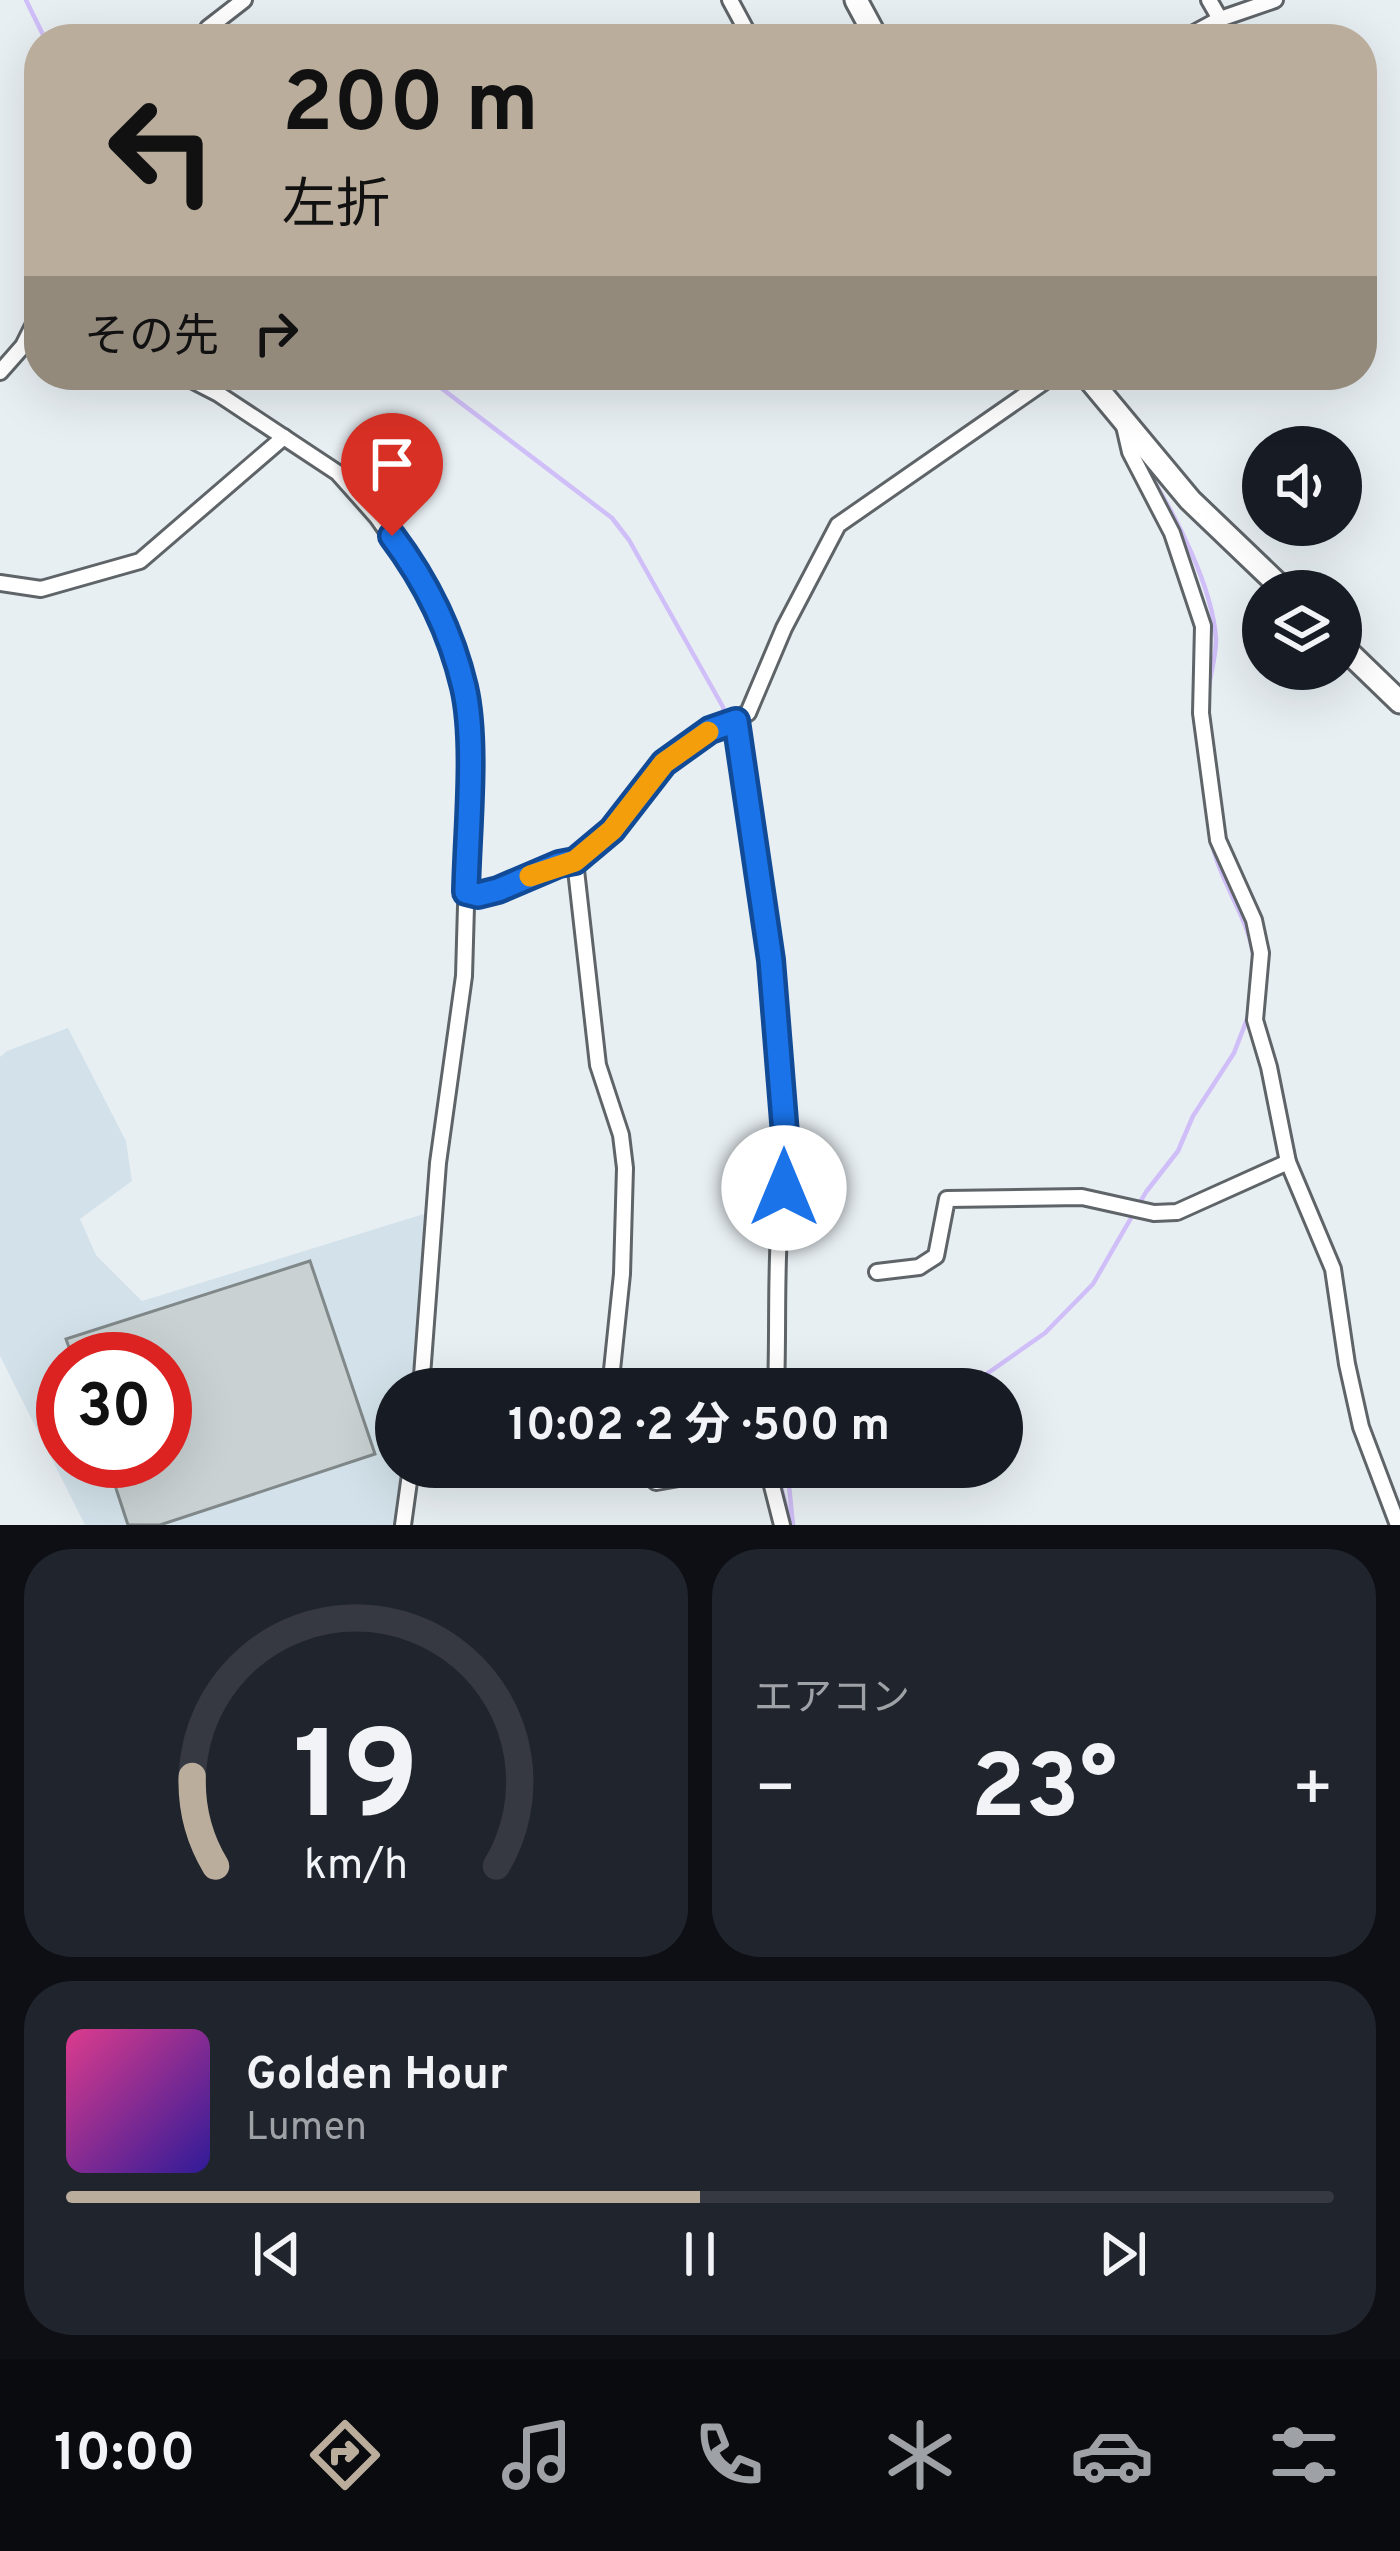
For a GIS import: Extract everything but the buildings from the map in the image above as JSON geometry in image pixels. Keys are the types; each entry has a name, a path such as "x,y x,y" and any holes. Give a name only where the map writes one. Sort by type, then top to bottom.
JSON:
{"main road":[{"path":"1098,390 1190,500 1263,570"},
{"path":"1362,665 1400,702"}],"street":[{"path":"213,24 244,0"},
{"path":"1209,0 1220,19"},
{"path":"1211,24 1275,0"},
{"path":"0,372 24,344"},
{"path":"207,390 338,473 377,517 430,593 465,689 470,766 464,976 438,1162 423,1368"},
{"path":"466,892 478,895 498,890 575,861 612,830 664,763 710,730 748,713 784,628 838,525 1032,390"},
{"path":"1123,422 1130,452 1172,533 1203,626 1202,713 1219,840 1255,920 1262,953 1255,1020 1288,1162 1334,1269 1361,1426 1398,1525"},
{"path":"0,583 41,590 140,561 284,436"},
{"path":"736,721 771,960 785,1134 776,1368"},
{"path":"575,861 598,1065 621,1136 625,1168 622,1274 612,1368"},
{"path":"877,1272 919,1267 936,1256 946,1199 1082,1197 1137,1209 1177,1211 1288,1162"},
{"path":"403,1525 408,1488"},
{"path":"773,1488 782,1525"}],"shaded area":[{"path":"68,1028 126,1141 132,1181 80,1219 96,1255 142,1301 427,1213 413,1368 375,1368 375,1488 400,1488 395,1525 85,1525 66,1488 192,1488 192,1332 36,1332 36,1428 0,1356 0,1057"}],"waterway":[{"path":"26,0 38,24"},
{"path":"444,390 612,518 723,707 736,769 762,967 776,1139 770,1368"},
{"path":"1145,467 1179,527 1208,597 1216,640 1209,687"},
{"path":"1194,713 1197,737"},
{"path":"1210,825 1217,860 1254,961"},
{"path":"995,1368 1045,1333 1093,1284 1146,1192 1178,1151 1193,1116 1234,1053 1249,1014"},
{"path":"781,1488 791,1525"},
{"path":"789,1488 793,1525"}],"slow traffic":[{"path":"530,876 575,861 612,830 664,763 708,732"}],"route":[{"path":"392,536 430,593 465,689 470,766 466,892 478,895 498,890 575,861 612,830 664,763 710,730 736,721 771,960 785,1134 784,1188"}]}
